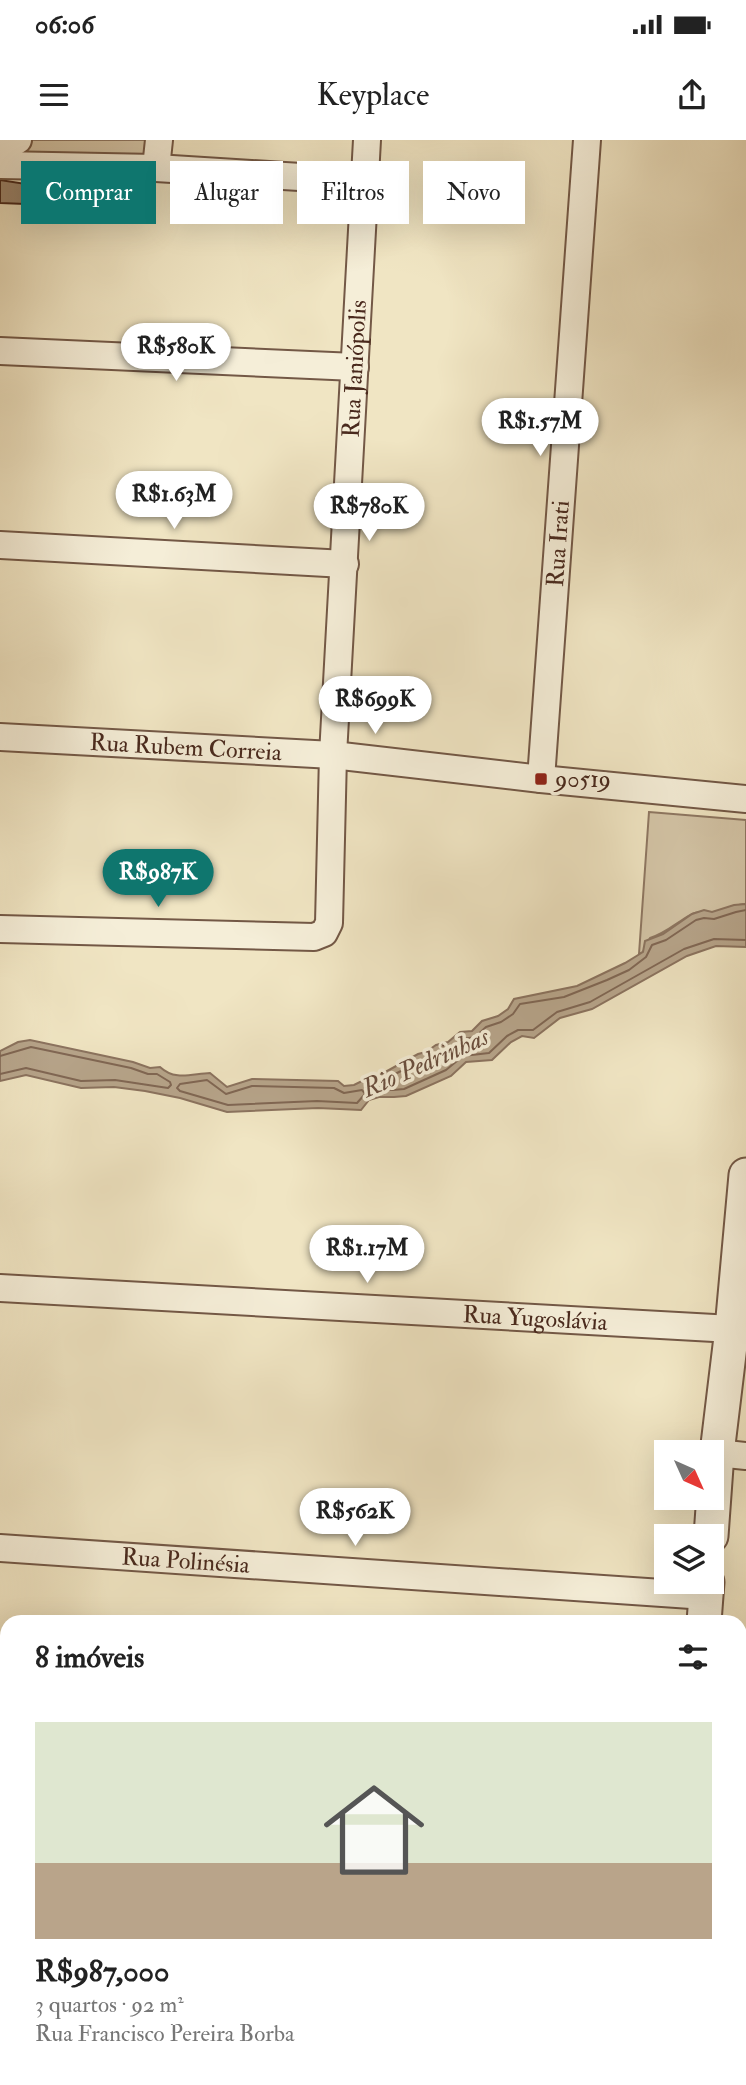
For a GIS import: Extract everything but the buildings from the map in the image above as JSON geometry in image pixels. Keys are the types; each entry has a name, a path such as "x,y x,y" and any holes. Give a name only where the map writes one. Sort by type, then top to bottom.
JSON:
{"street":[{"path":"0,152 18,140"},
{"path":"159,140 156,168 297,177"},
{"name":"Rua Janiópolis","path":"365,161 367,140"},
{"name":"Rua Irati","path":"541,779 587,140"},
{"path":"0,165 21,165"},
{"name":"Rua Janiópolis","path":"0,929 314,937 324,933 329,923 333,755 362,224"},
{"path":"0,351 355,367"},
{"path":"0,545 345,564"},
{"name":"Rua Rubem Correia","path":"0,737 333,755 746,799"},
{"path":"713,1524 731,1455 732,1329 746,1175"},
{"name":"Rua Yugoslávia","path":"0,1288 732,1329"},
{"name":"Rua Polinésia","path":"0,1548 706,1600"}],"shaded area":[{"path":"18,140 159,140 156,168 156,161 21,161 21,165 0,165"},
{"path":"649,812 746,820 746,904 717,912 693,913 650,938 643,952 639,954"}],"water":[{"name":"Rio Pedrinhas","path":"746,904 746,947 716,946 687,956 592,1009 560,1018 534,1038 522,1036 511,1042 492,1060 466,1062 451,1076 406,1096 369,1100 361,1110 318,1108 227,1112 145,1091 114,1087 81,1088 26,1075 0,1081 0,1051 18,1042 30,1040 150,1068 160,1067 171,1074 210,1073 227,1087 252,1079 338,1081 344,1086 354,1085 378,1076 436,1045 448,1042 460,1032 472,1031 482,1021 498,1016 508,1009 514,999 577,986 625,963 643,952 645,941 663,934 692,914"}],"place":[{"name":"90519","path":"541,779"}]}
